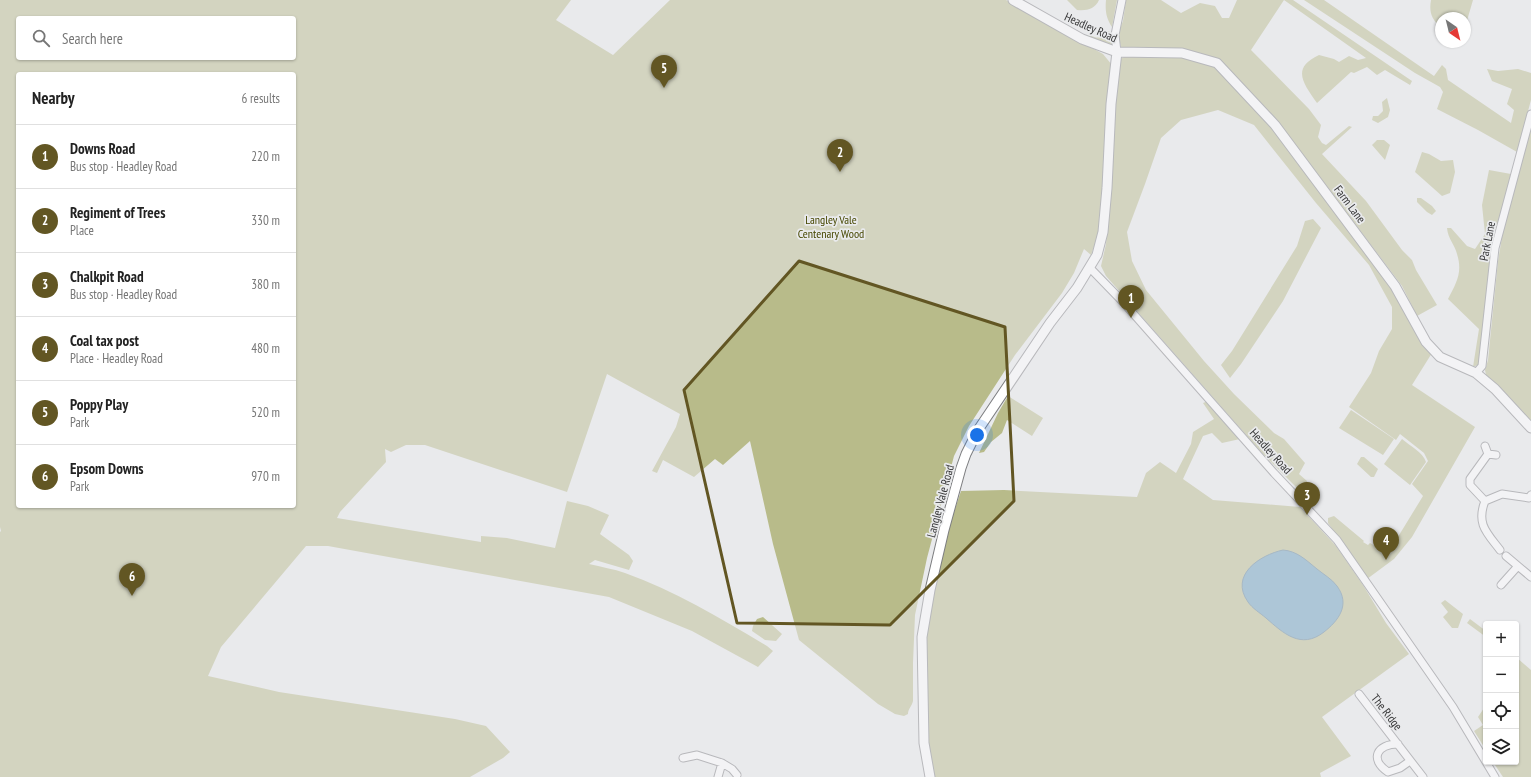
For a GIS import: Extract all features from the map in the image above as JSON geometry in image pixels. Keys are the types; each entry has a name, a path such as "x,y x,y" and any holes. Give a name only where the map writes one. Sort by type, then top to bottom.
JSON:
{"street":[{"name":"Headley Road","path":"1013,0 1082,39 1117,52"},
{"path":"1117,52 1115,35 1122,0"},
{"name":"Langley Vale Road","path":"930,777 924,743 922,638 930,590 961,468 972,442 985,418 1050,323 1077,288 1097,255 1103,232 1107,188 1111,104 1117,52"},
{"name":"Farm Lane","path":"1117,52 1182,53 1217,63 1275,125 1302,161 1395,286 1426,342 1440,358 1476,373 1495,389 1531,428"},
{"name":"Park Lane","path":"1476,373 1482,366 1495,248 1531,114"},
{"name":"Headley Road","path":"1090,268 1123,302 1274,474 1337,540 1453,707 1483,757"},
{"path":"1485,446 1492,454 1470,479 1470,485 1485,501"},
{"path":"1500,550 1483,528 1481,521 1482,509 1485,501 1502,494 1530,498"},
{"path":"1506,556 1531,577"},
{"path":"1501,585 1518,566"},
{"name":"The Ridge","path":"1359,694 1422,777"},
{"name":"The Ridge","path":"1398,744 1384,746 1379,750 1377,755 1380,767 1388,772 1394,771 1410,761"},
{"path":"683,758 697,755 722,763 732,769 737,776"},
{"path":"718,777 722,763"},
{"name":"Headley Road","path":"1488,765 1496,777"}],"highlighted area":[{"path":"799,261 1005,327 1014,501 890,625 737,623 684,390"}],"green space":[{"name":"Langley Vale Centenary Wood","path":"0,0 571,0 556,20 613,55 670,0 1006,0 1103,54 1112,65 1099,233 1091,255 1084,249 1074,273 1062,293 1015,355 969,426 954,456 927,558 915,615 913,701 908,714 904,716 895,714 878,704 799,640 773,544 750,441 723,465 715,459 694,477 663,460 657,473 652,471 676,427 680,414 607,374 567,492 425,445 406,445 391,452 385,449 386,462 340,512 337,518 481,542 481,536 507,538 555,548 567,501 588,506 609,515 600,534 629,555 633,561 629,570 595,560 589,564 621,572 662,588 767,646 773,651 758,667 692,631 609,597 328,546 306,546 221,647 208,676 279,692 455,719 486,726 510,752 503,758 470,777 0,777"},
{"path":"1067,0 1099,0 1095,6 1087,10 1077,10"},
{"path":"1106,0 1117,0 1112,27 1106,14"},
{"path":"1126,0 1161,0 1181,13 1200,3 1215,6 1222,18 1229,18 1237,0 1284,0 1251,50 1309,109 1321,125 1318,137 1322,143 1326,145 1349,126 1352,127 1322,154 1366,201 1402,250 1412,260 1416,270 1437,305 1417,316 1402,286 1279,123 1220,61 1157,49 1121,47 1118,34 1123,21"},
{"path":"1284,0 1293,0 1412,81 1410,85 1385,70 1377,75 1367,67 1354,73 1351,72 1317,103 1307,89 1302,76 1302,71 1305,65 1310,60 1319,55 1339,62 1349,56 1358,60 1366,58"},
{"path":"1304,0 1324,0 1434,76 1442,65 1446,69 1448,80 1511,123 1514,110 1507,104 1512,89 1492,81 1487,69 1498,71 1518,69 1531,73 1531,100 1517,152 1437,109 1443,92 1440,87 1415,73"},
{"path":"1431,0 1473,0 1470,12 1435,12 1435,21 1430,8"},
{"path":"1108,31 1110,32 1113,41 1112,44 1107,46 1087,37 1089,35 1098,38"},
{"path":"1127,55 1181,56 1215,66 1274,128 1392,288 1432,353 1412,385 1475,427 1412,537 1394,559 1367,579 1328,523 1328,518 1334,516 1364,541 1363,542 1368,545 1370,543 1384,551 1393,545 1423,496 1412,484 1428,461 1424,453 1400,434 1396,440 1349,407 1371,373 1379,351 1392,329 1392,307 1369,265 1316,203 1254,125 1218,110 1181,120 1161,138 1127,232 1132,261 1146,290 1204,361 1234,394 1274,433 1284,439 1305,463 1299,474 1307,481 1306,489 1302,493 1261,452 1106,276 1101,266 1106,244 1119,60"},
{"path":"1387,98 1390,110 1388,117 1378,123 1372,120 1373,116 1378,116 1383,111 1382,102"},
{"path":"1531,128 1531,425 1486,375 1485,370 1488,360 1498,261 1503,231"},
{"path":"1377,140 1384,140 1390,145 1385,160 1372,145"},
{"path":"1422,152 1441,161 1453,160 1455,172 1450,193 1442,196 1415,172"},
{"path":"1489,170 1511,174 1491,252 1480,364 1473,367 1479,329 1448,299 1458,278 1459,261 1447,228 1451,228 1467,246 1475,249 1485,234 1482,205"},
{"path":"1417,198 1421,198 1436,211 1432,215 1427,212 1417,202"},
{"path":"1313,219 1321,228 1283,301 1230,378 1221,365 1232,351 1297,246 1305,221"},
{"path":"1008,396 1043,418 1032,436 1007,420 1002,433 991,442 984,452 979,453 998,413"},
{"path":"1208,401 1240,439 1222,443 1212,433 1203,436 1183,479 1213,500 1300,507 1336,546 1363,585 1386,623 1409,654 1322,717 1351,756 1320,773 1321,777 933,777 926,721 925,672 927,620 934,583 961,491 1004,490 1137,497 1146,473 1160,462 1176,473 1191,444 1193,432 1214,419 1203,403"},
{"path":"1351,410 1394,439 1383,455 1339,428"},
{"path":"1402,439 1419,452 1426,462 1410,485 1384,464"},
{"path":"1361,457 1364,457 1378,469 1374,477 1371,477 1357,464"},
{"path":"1445,600 1463,614 1458,628 1452,628 1443,617 1448,612 1441,603"},
{"path":"763,617 782,634 776,641 765,640 752,631 757,619"},
{"path":"1470,619 1483,629 1483,635 1467,623"},
{"path":"1519,660 1531,670 1531,777 1503,777 1495,765 1519,765"},
{"path":"1483,710 1483,725 1478,717"},
{"path":"1483,725 1483,745 1474,731"}],"water":[{"path":"1283,550 1297,554 1333,581 1341,593 1343,600 1341,612 1334,623 1324,632 1308,640 1293,637 1279,629 1248,602 1243,592 1242,583 1250,568 1265,556"}],"place":[{"name":"Poppy Play","path":"664,88"},
{"name":"Regiment of Trees","path":"840,172"},
{"name":"Downs Road","path":"1131,318"},
{"name":"Chalkpit Road","path":"1307,515"},
{"name":"Coal tax post","path":"1386,560"},
{"name":"Epsom Downs","path":"132,596"}]}
